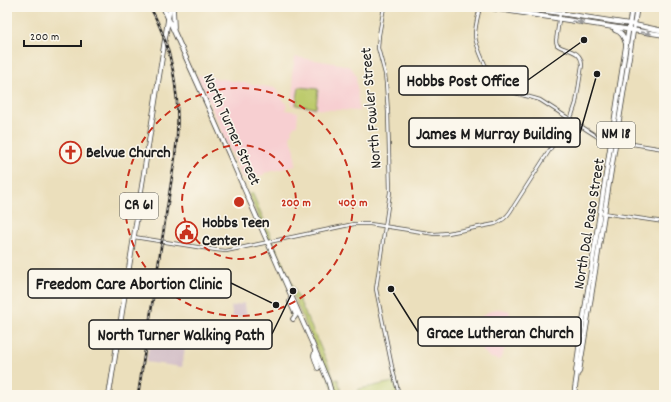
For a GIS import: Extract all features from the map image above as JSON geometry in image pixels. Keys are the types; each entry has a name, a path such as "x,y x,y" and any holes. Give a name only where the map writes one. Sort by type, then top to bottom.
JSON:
{"main road":[{"name":"North Turner Street","path":"163,7 328,381 332,395"},
{"name":"CR 61","path":"109,395 168,17 171,7"},
{"path":"166,34 175,32 171,7"},
{"path":"484,7 611,28 664,35"},
{"path":"520,7 664,31"},
{"name":"North Dal Paso Street","path":"632,7 632,25"},
{"name":"North Dal Paso Street","path":"574,395 583,348 602,212 631,30 637,7"},
{"path":"596,25 598,19"},
{"path":"611,28 622,34 626,46"},
{"name":"North Dal Paso Street","path":"613,141 613,132 626,46 631,30"},
{"path":"291,297 291,304 296,315 293,319"},
{"path":"315,352 314,356 318,368"}],"street":[{"name":"North Fowler Street","path":"384,7 378,48 385,78 390,192 376,289 399,395"},
{"path":"480,7 475,32 476,39 486,68 497,83 515,93 540,100 599,138 664,149"},
{"path":"134,237 226,251 354,224 370,224 429,234 448,233 500,222 507,216 513,207 570,119 576,107 582,61 578,54 557,45 556,41 560,13"},
{"path":"599,138 609,136 613,132"},
{"path":"602,212 664,222"}],"shaded area":[{"path":"296,57 350,67 356,76 359,110 313,109 291,105 294,87 292,73"},
{"path":"197,75 275,88 287,103 286,110 298,112 297,125 294,126 290,137 295,150 295,166 264,173 264,175 242,179 233,155 226,143 218,120 216,119"},
{"path":"244,303 247,315 233,318 231,307"},
{"path":"496,309 510,311 504,351 499,360 488,356 463,329 488,312"},
{"path":"151,335 186,341 182,367 146,362"}],"green space":[{"path":"299,87 318,89 316,108 296,105"},
{"path":"252,192 334,380 338,379 341,391 334,391 249,195"},
{"path":"393,382 398,395 374,395 359,393 358,391 359,389"}],"railway":[{"path":"138,395 175,157 178,119 177,99 171,61 159,24 150,7"}],"place":[{"name":"Hobbs Post Office","path":"584,40"},
{"name":"James M Murray Building","path":"597,74"},
{"name":"Belvue Church","path":"70,153"},
{"name":"Hobbs Teen Center","path":"186,232"},
{"name":"Grace Lutheran Church","path":"391,289"},
{"name":"North Turner Walking Path","path":"293,291"},
{"name":"Freedom Care Abortion Clinic","path":"276,305"}]}
